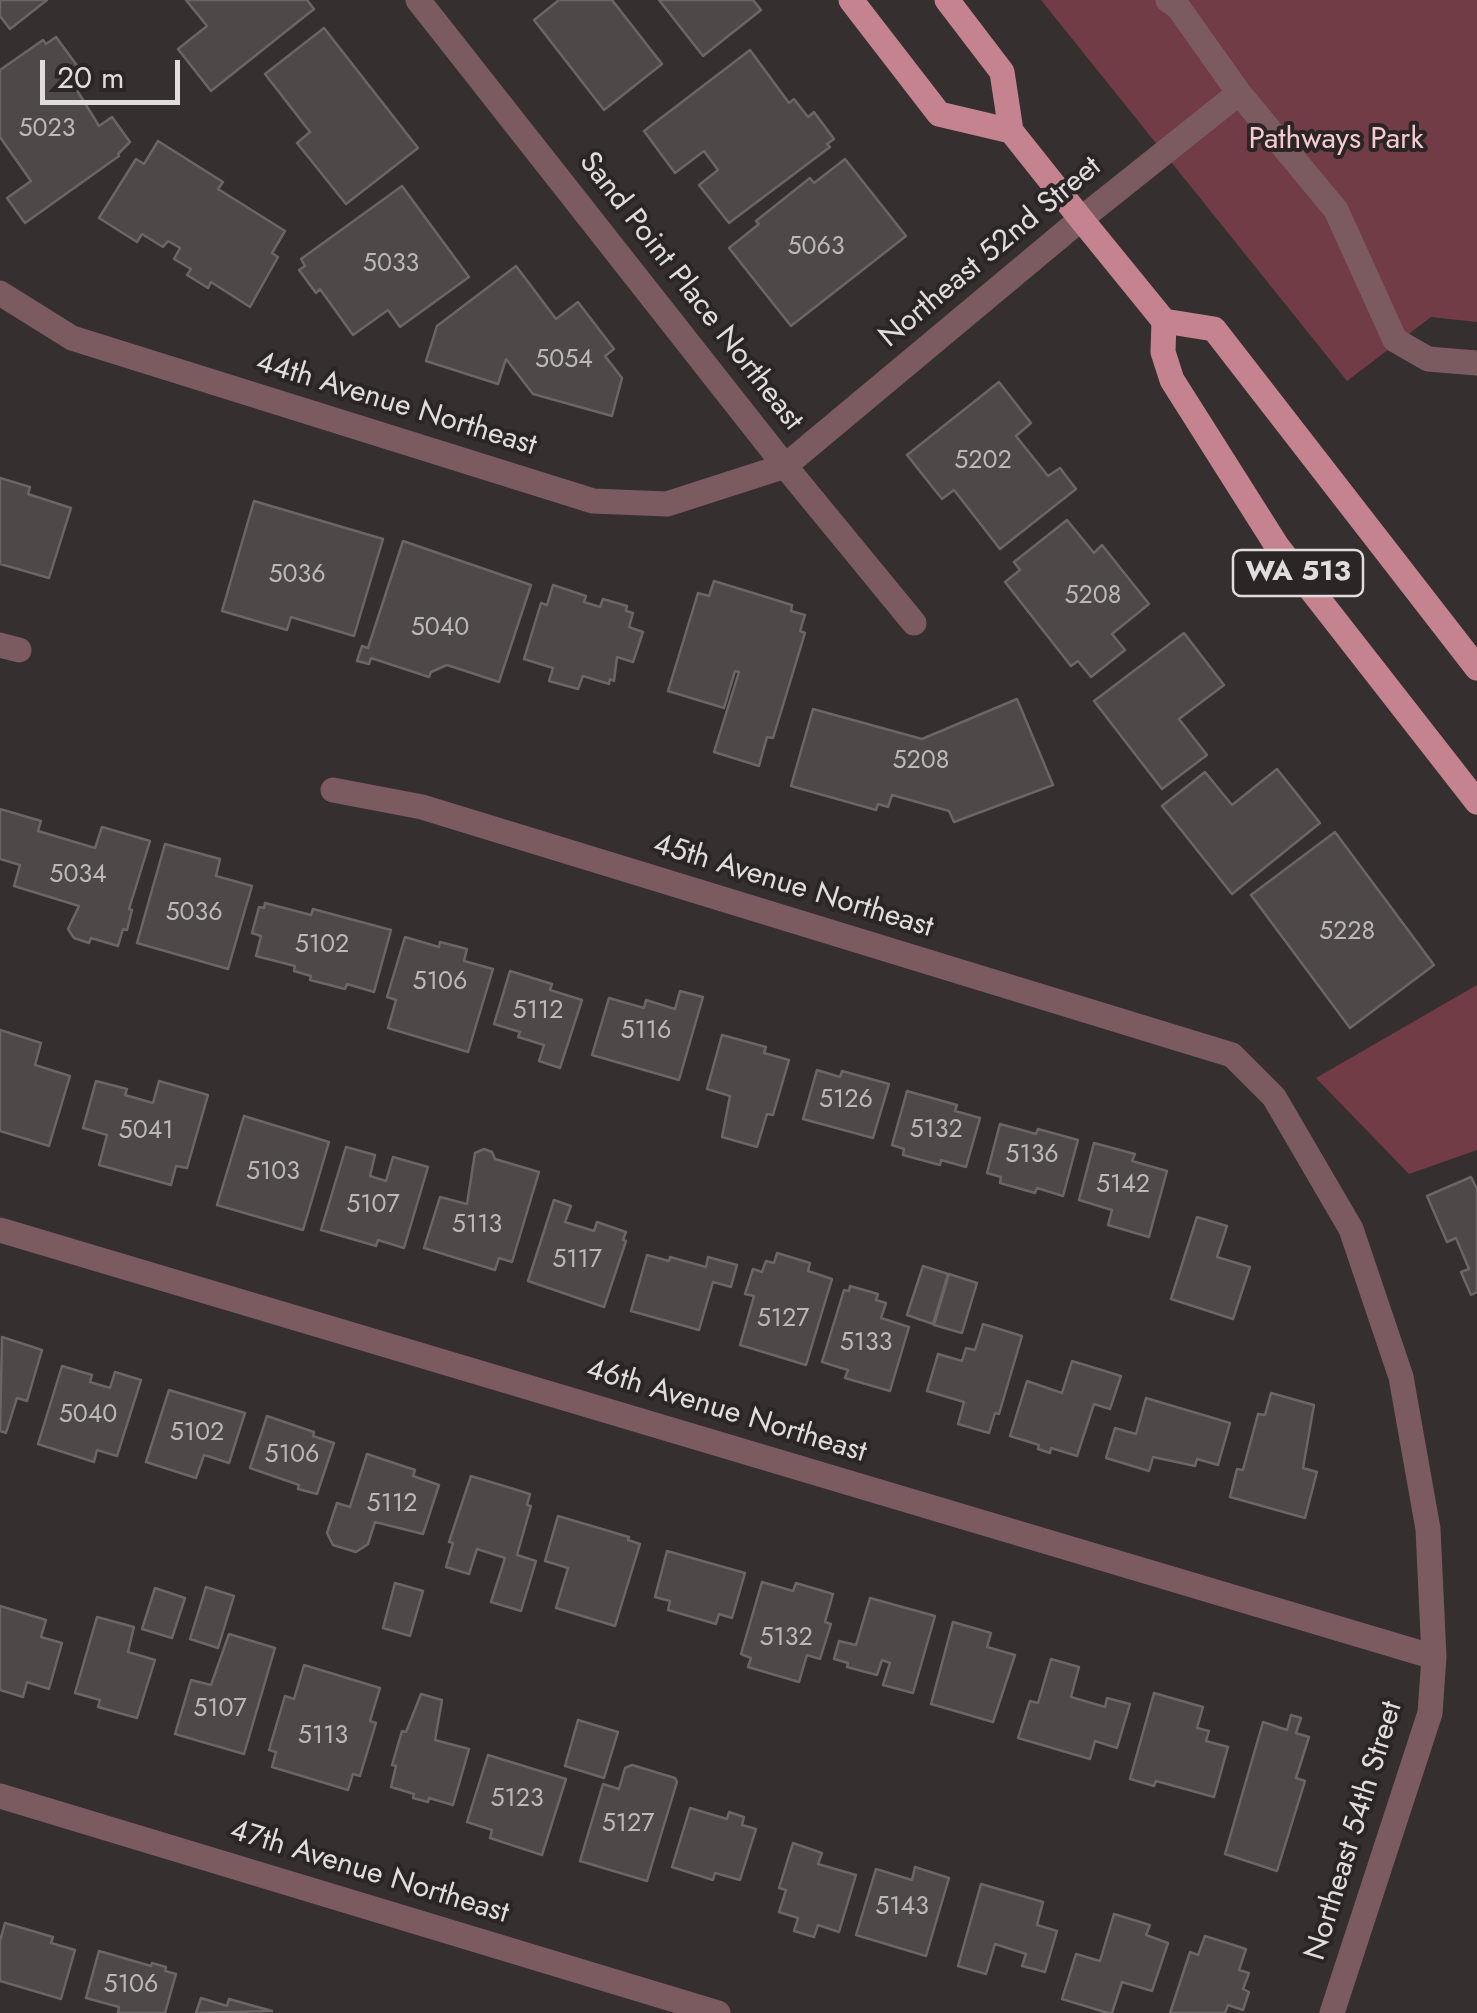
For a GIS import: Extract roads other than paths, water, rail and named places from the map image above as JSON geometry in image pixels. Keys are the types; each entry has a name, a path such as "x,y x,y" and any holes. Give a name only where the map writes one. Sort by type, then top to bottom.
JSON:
{"main road":[{"path":"851,0 938,114 1011,131"},
{"path":"947,0 1002,72 1011,131 1164,321"},
{"name":"WA 513","path":"1477,668 1214,329 1164,321 1163,352 1172,380 1277,546 1477,802"}],"street":[{"name":"Sand Point Place Northeast","path":"418,0 914,623"},
{"path":"1168,0 1178,6 1239,93 1336,210 1395,340 1428,359 1477,363"},
{"name":"Northeast 52nd Street","path":"786,466 1081,219 1239,93"},
{"name":"44th Avenue Northeast","path":"0,293 72,338 593,501 667,504 786,466"},
{"name":"45th Avenue Northeast","path":"333,790 422,807 1232,1055"},
{"name":"Northeast 54th Street","path":"1232,1055 1274,1096 1351,1229 1400,1372 1428,1529 1434,1657 1430,1712 1332,2013"},
{"name":"46th Avenue Northeast","path":"0,1230 1434,1657"},
{"name":"47th Avenue Northeast","path":"0,1796 718,2013"}],"park label":[{"name":"Pathways Park","path":"1336,141"}]}
